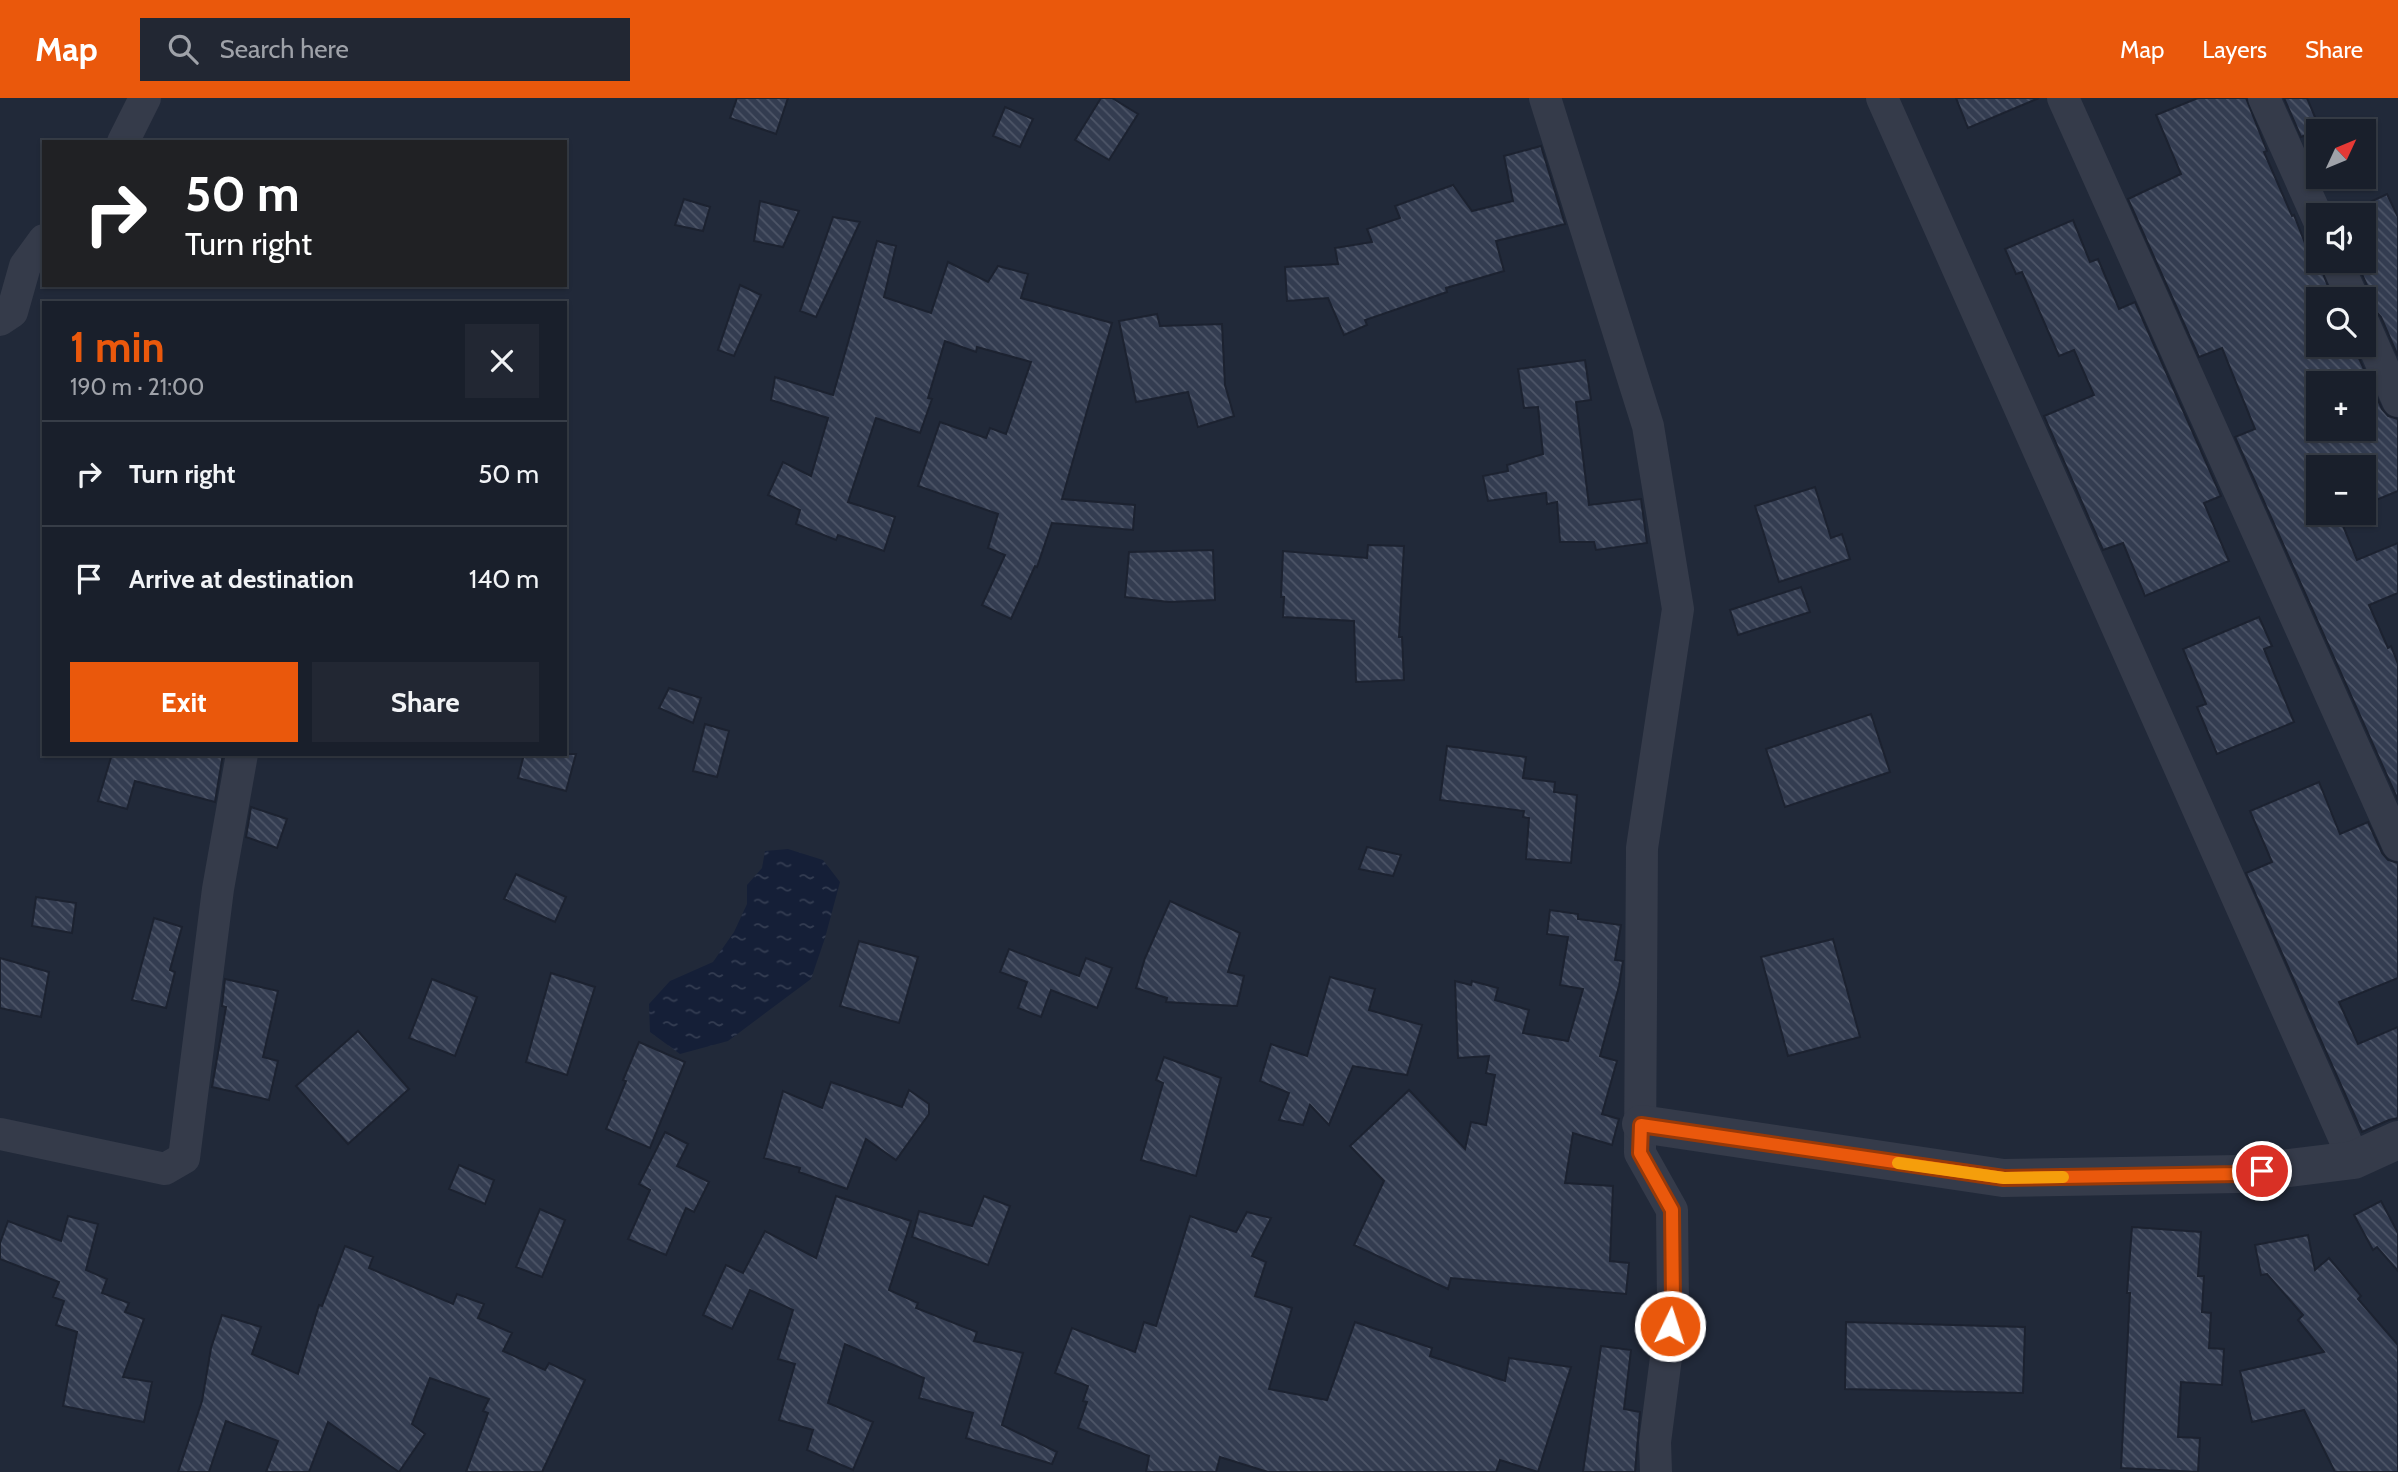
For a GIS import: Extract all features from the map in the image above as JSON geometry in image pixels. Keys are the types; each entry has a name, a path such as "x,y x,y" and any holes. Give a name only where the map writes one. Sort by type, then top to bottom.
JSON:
{"street":[{"path":"124,140 145,98"},
{"path":"1545,98 1648,426 1678,609 1642,848 1640,1153 1672,1210 1673,1304 1655,1443 1656,1472"},
{"path":"1882,98 2354,1160"},
{"path":"2063,98 2398,845"},
{"path":"2264,98 2311,203"},
{"path":"0,320 12,312 25,266 42,243"},
{"path":"2376,351 2398,401"},
{"path":"0,1134 165,1169 184,1158 218,890 242,756"},
{"path":"1641,1125 2004,1178 2239,1174 2354,1160 2398,1140"}],"water":[{"path":"788,849 823,860 840,882 811,979 728,1041 680,1054 650,1032 649,1004 670,981 713,962 734,932 747,904 747,885 762,868 765,851"}],"building":[{"path":"737,98 788,98 776,134 730,118"},
{"path":"1101,98 1112,98 1138,114 1109,160 1075,140"},
{"path":"1956,98 2039,98 1968,128"},
{"path":"2198,98 2246,98 2267,151 2264,152 2306,246 2306,273 2323,273 2328,287 2306,287 2306,357 2358,357 2365,371 2306,371 2306,441 2376,441 2376,396 2388,416 2398,419 2398,491 2376,500 2376,455 2306,455 2306,525 2343,525 2357,560 2398,543 2398,593 2369,605 2398,664 2398,800 2235,437 2255,429 2222,348 2199,357 2128,199 2181,174 2156,115"},
{"path":"2284,98 2307,98 2316,119 2306,119 2306,135 2301,137"},
{"path":"1005,107 1033,119 1020,147 993,136"},
{"path":"1541,146 1565,224 1496,241 1504,271 1446,288 1447,292 1365,320 1367,325 1344,335 1328,298 1287,301 1285,267 1338,264 1335,248 1372,242 1367,229 1400,218 1395,206 1453,185 1472,211 1513,201 1504,156"},
{"path":"2387,194 2398,217 2398,356 2376,311 2376,287 2368,287 2361,273 2376,273 2376,203 2368,203"},
{"path":"684,199 710,207 703,231 675,225"},
{"path":"760,201 799,211 783,247 754,241"},
{"path":"833,217 860,222 816,317 800,311"},
{"path":"2073,220 2090,262 2098,259 2119,309 2135,302 2221,496 2204,503 2229,561 2145,596 2123,543 2103,550 2044,416 2094,395 2074,350 2059,356 2022,272 2016,274 2005,249"},
{"path":"877,241 896,246 884,297 931,313 948,262 988,282 998,266 1028,274 1021,298 1112,323 1062,499 1135,505 1133,530 1052,523 1037,567 1035,566 1011,619 982,605 1005,555 988,548 998,514 918,486 940,422 986,438 990,428 1006,434 1031,362 977,347 976,352 945,341 928,398 932,399 920,433 876,418 848,502 895,517 884,551 838,535 836,540 796,524 800,510 768,495 783,462 811,476 828,418 771,400 775,377 833,395"},
{"path":"740,285 761,295 734,356 718,350"},
{"path":"1157,314 1160,326 1222,324 1225,385 1234,416 1198,427 1188,392 1136,402 1119,321"},
{"path":"1585,360 1591,400 1576,402 1589,505 1641,499 1647,543 1596,550 1594,542 1560,542 1557,502 1547,504 1546,493 1488,501 1483,476 1508,471 1507,465 1543,454 1538,407 1524,408 1518,369"},
{"path":"1815,487 1831,538 1842,534 1850,559 1779,582 1755,506"},
{"path":"1368,545 1404,546 1399,637 1402,637 1404,680 1356,682 1354,621 1283,617 1283,551 1367,558"},
{"path":"1213,550 1215,600 1169,602 1125,597 1129,552"},
{"path":"1801,587 1810,612 1738,635 1730,610"},
{"path":"2259,617 2272,646 2264,649 2294,722 2217,754 2197,707 2206,704 2183,649"},
{"path":"669,688 701,698 693,723 659,708"},
{"path":"1871,714 1890,772 1785,807 1766,749"},
{"path":"705,724 729,731 717,777 693,771"},
{"path":"1447,746 1526,757 1523,778 1555,782 1554,792 1577,795 1571,863 1526,859 1529,818 1523,817 1524,811 1440,800"},
{"path":"576,754 566,791 518,778 524,756"},
{"path":"111,756 223,756 215,802 135,781 127,809 98,801"},
{"path":"2319,782 2340,834 2368,822 2382,853 2388,860 2398,863 2398,978 2339,1002 2358,1044 2398,1027 2398,1118 2362,1132 2246,873 2272,862 2250,811"},
{"path":"251,807 287,819 277,848 246,837"},
{"path":"1367,847 1401,855 1393,876 1359,869"},
{"path":"516,874 566,897 555,922 504,899"},
{"path":"36,897 76,903 72,933 32,926"},
{"path":"1170,901 1240,933 1228,972 1244,976 1237,1006 1166,1002 1167,998 1136,988 1145,958"},
{"path":"1550,910 1578,914 1578,919 1621,925 1615,960 1623,961 1619,986 1600,1056 1617,1061 1602,1114 1619,1119 1612,1145 1573,1133 1565,1183 1613,1186 1610,1261 1629,1263 1626,1294 1451,1278 1448,1289 1354,1245 1384,1181 1350,1146 1409,1090 1465,1149 1471,1122 1486,1125 1495,1075 1486,1073 1489,1056 1458,1058 1455,981 1471,985 1472,981 1498,988 1495,1000 1529,1010 1523,1033 1568,1041 1583,989 1560,985 1568,937 1547,934"},
{"path":"154,918 182,927 170,970 175,972 166,1008 132,1000"},
{"path":"1833,939 1860,1037 1788,1056 1761,957"},
{"path":"859,941 918,957 899,1023 840,1006"},
{"path":"1009,949 1079,976 1086,958 1112,968 1097,1008 1051,990 1041,1017 1018,1008 1027,982 1000,972"},
{"path":"0,958 49,972 41,1017 0,1008"},
{"path":"551,973 595,987 567,1075 526,1062"},
{"path":"1330,977 1375,989 1369,1010 1422,1025 1407,1075 1353,1066 1329,1125 1310,1105 1303,1125 1279,1120 1289,1093 1260,1081 1271,1044 1307,1056"},
{"path":"225,979 278,991 263,1057 278,1061 269,1100 212,1087 226,1007 222,1006"},
{"path":"432,979 477,997 455,1056 409,1038"},
{"path":"358,1031 409,1089 348,1144 296,1086"},
{"path":"639,1042 685,1062 650,1148 606,1129"},
{"path":"1164,1057 1221,1078 1196,1176 1141,1160 1163,1083 1156,1080"},
{"path":"831,1082 902,1107 909,1090 929,1104 929,1114 896,1160 866,1139 847,1189 799,1172 800,1168 764,1158 783,1091 822,1108"},
{"path":"665,1132 688,1144 677,1166 709,1182 694,1212 686,1208 666,1255 628,1239 650,1190 639,1184"},
{"path":"459,1165 494,1180 485,1204 449,1189"},
{"path":"836,1196 911,1221 889,1290 918,1303 916,1308 977,1332 974,1341 1023,1353 1002,1425 1057,1452 1052,1464 966,1438 973,1413 919,1398 924,1378 845,1344 828,1403 873,1422 853,1470 807,1450 813,1430 779,1420 795,1364 778,1359 793,1310 750,1290 732,1329 703,1315 726,1265 743,1273 765,1231 816,1258"},
{"path":"984,1196 1010,1206 988,1265 912,1237 919,1211 972,1226"},
{"path":"2381,1201 2398,1233 2398,1271 2377,1247 2373,1250 2354,1215"},
{"path":"540,1209 565,1220 542,1277 516,1267"},
{"path":"1247,1212 1271,1218 1252,1256 1266,1262 1255,1296 1292,1308 1269,1389 1327,1400 1355,1322 1432,1348 1430,1356 1505,1381 1509,1358 1571,1367 1538,1472 1500,1460 1496,1472 1268,1472 1220,1457 1216,1472 1146,1472 1149,1456 1078,1428 1087,1402 1083,1401 1088,1386 1055,1373 1072,1328 1135,1352 1144,1322 1156,1326 1190,1216 1236,1232"},
{"path":"68,1216 98,1224 86,1270 107,1279 102,1293 129,1303 125,1312 144,1319 123,1377 152,1382 144,1422 63,1406 77,1332 56,1325 64,1301 53,1297 59,1282 0,1259 0,1243 8,1221 61,1241"},
{"path":"2132,1227 2201,1232 2198,1276 2204,1276 2202,1312 2211,1313 2209,1348 2224,1349 2222,1385 2181,1382 2178,1437 2200,1438 2198,1472 2121,1468"},
{"path":"2308,1235 2315,1270 2329,1258 2361,1296 2358,1299 2398,1345 2398,1472 2335,1472 2304,1410 2252,1422 2240,1371 2324,1352 2298,1320 2303,1315 2267,1274 2261,1275 2255,1245"},
{"path":"345,1246 373,1257 369,1268 453,1304 457,1294 484,1304 478,1318 512,1333 503,1351 545,1370 549,1363 585,1380 542,1472 466,1472 488,1413 483,1411 489,1399 430,1378 412,1424 425,1434 399,1472 328,1422 309,1472 266,1472 278,1441 226,1421 209,1472 178,1472 202,1401 211,1348 222,1315 261,1327 252,1354 298,1374 319,1305 322,1306"},
{"path":"1846,1322 2025,1327 2023,1393 1845,1389"},
{"path":"1601,1346 1631,1350 1624,1409 1640,1412 1635,1472 1583,1472"}],"slow traffic":[{"path":"1898,1163 2004,1178 2063,1177"}],"route":[{"path":"1670,1326 1673,1304 1672,1210 1640,1153 1641,1125 2004,1178 2239,1174 2262,1171"}]}
